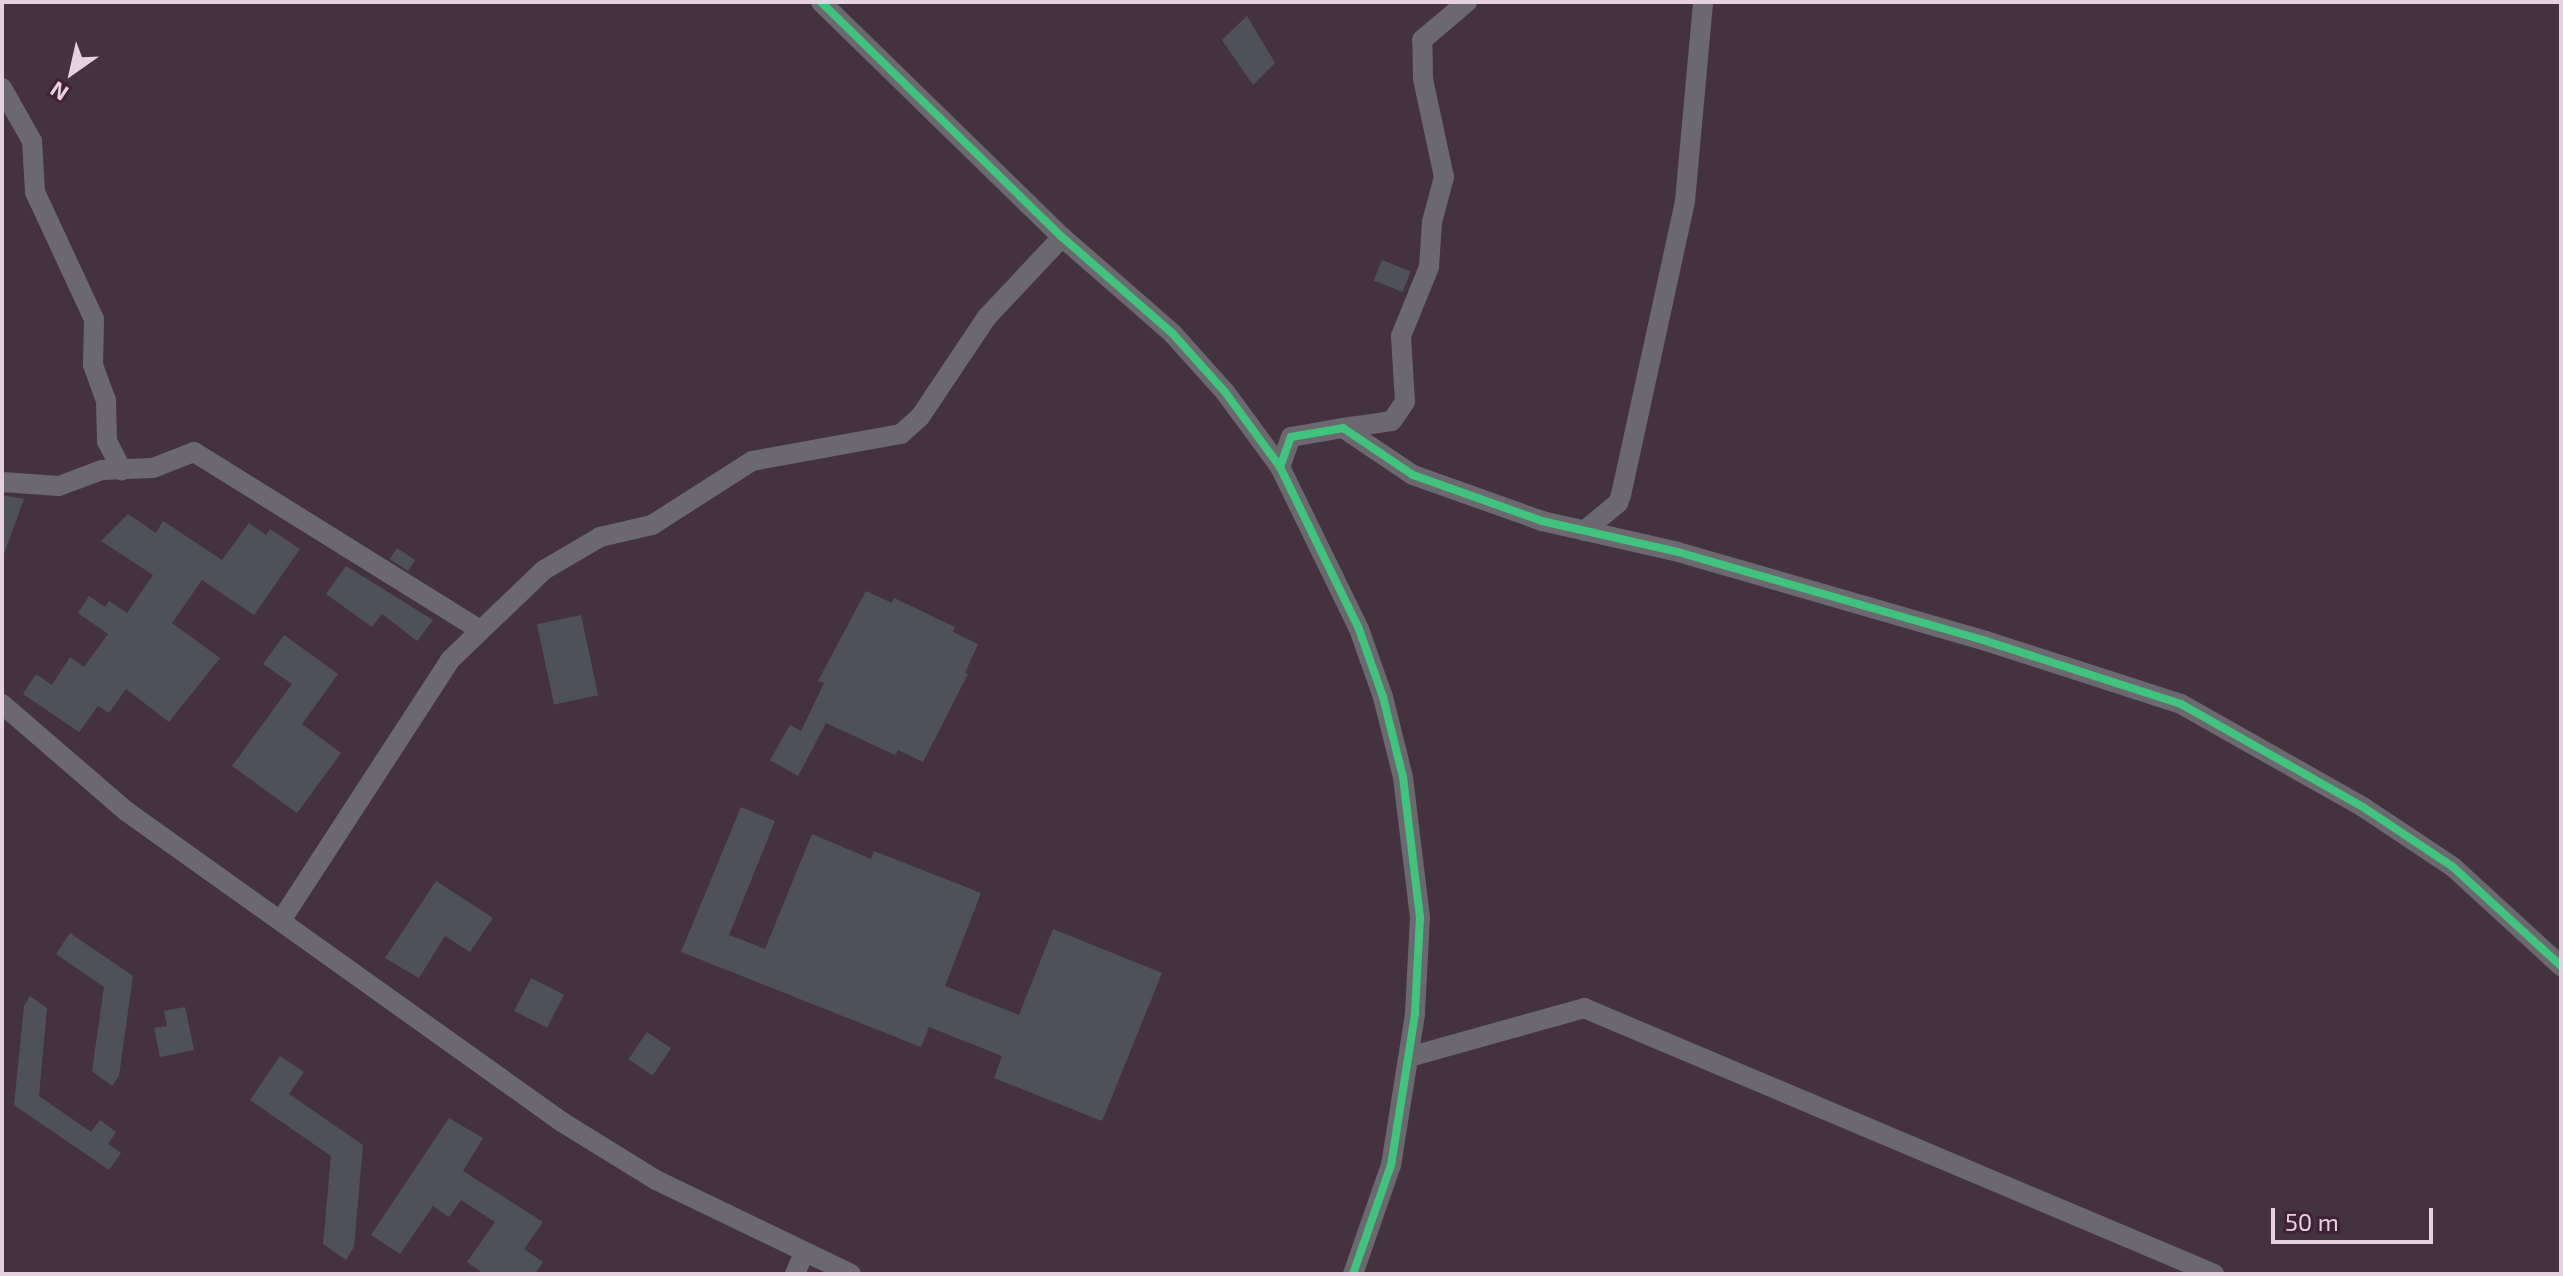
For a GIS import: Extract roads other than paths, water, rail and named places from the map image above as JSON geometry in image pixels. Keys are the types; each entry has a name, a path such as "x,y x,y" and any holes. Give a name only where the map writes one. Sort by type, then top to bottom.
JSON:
{"street":[{"path":"821,2 1062,237 1173,334 1280,467 1359,629 1383,697 1403,777 1420,917 1409,1057 1391,1165 1353,1274"},
{"path":"1280,467 1291,437 1392,421 1405,402 1401,336 1429,267 1432,222 1444,177 1423,79 1422,40 1467,2"},
{"path":"1584,531 1618,503 1621,495 1685,201 1703,2"},
{"path":"2,88 32,141 35,192 94,319 93,365 106,400 107,441 122,470"},
{"path":"282,919 423,696 480,630 544,570 600,537 652,525 752,461 891,438 910,428 987,317 1062,237"},
{"path":"1343,428 1432,484 1584,531 1678,552 1986,641 2195,709 2453,867 2561,966"},
{"path":"2,482 59,486 102,470 153,468 188,452 199,454 480,630"},
{"path":"2,704 126,811 282,919 562,1122 656,1180 851,1274"},
{"path":"1409,1057 1584,1008 2214,1274"},
{"path":"795,1274 804,1253"}]}
